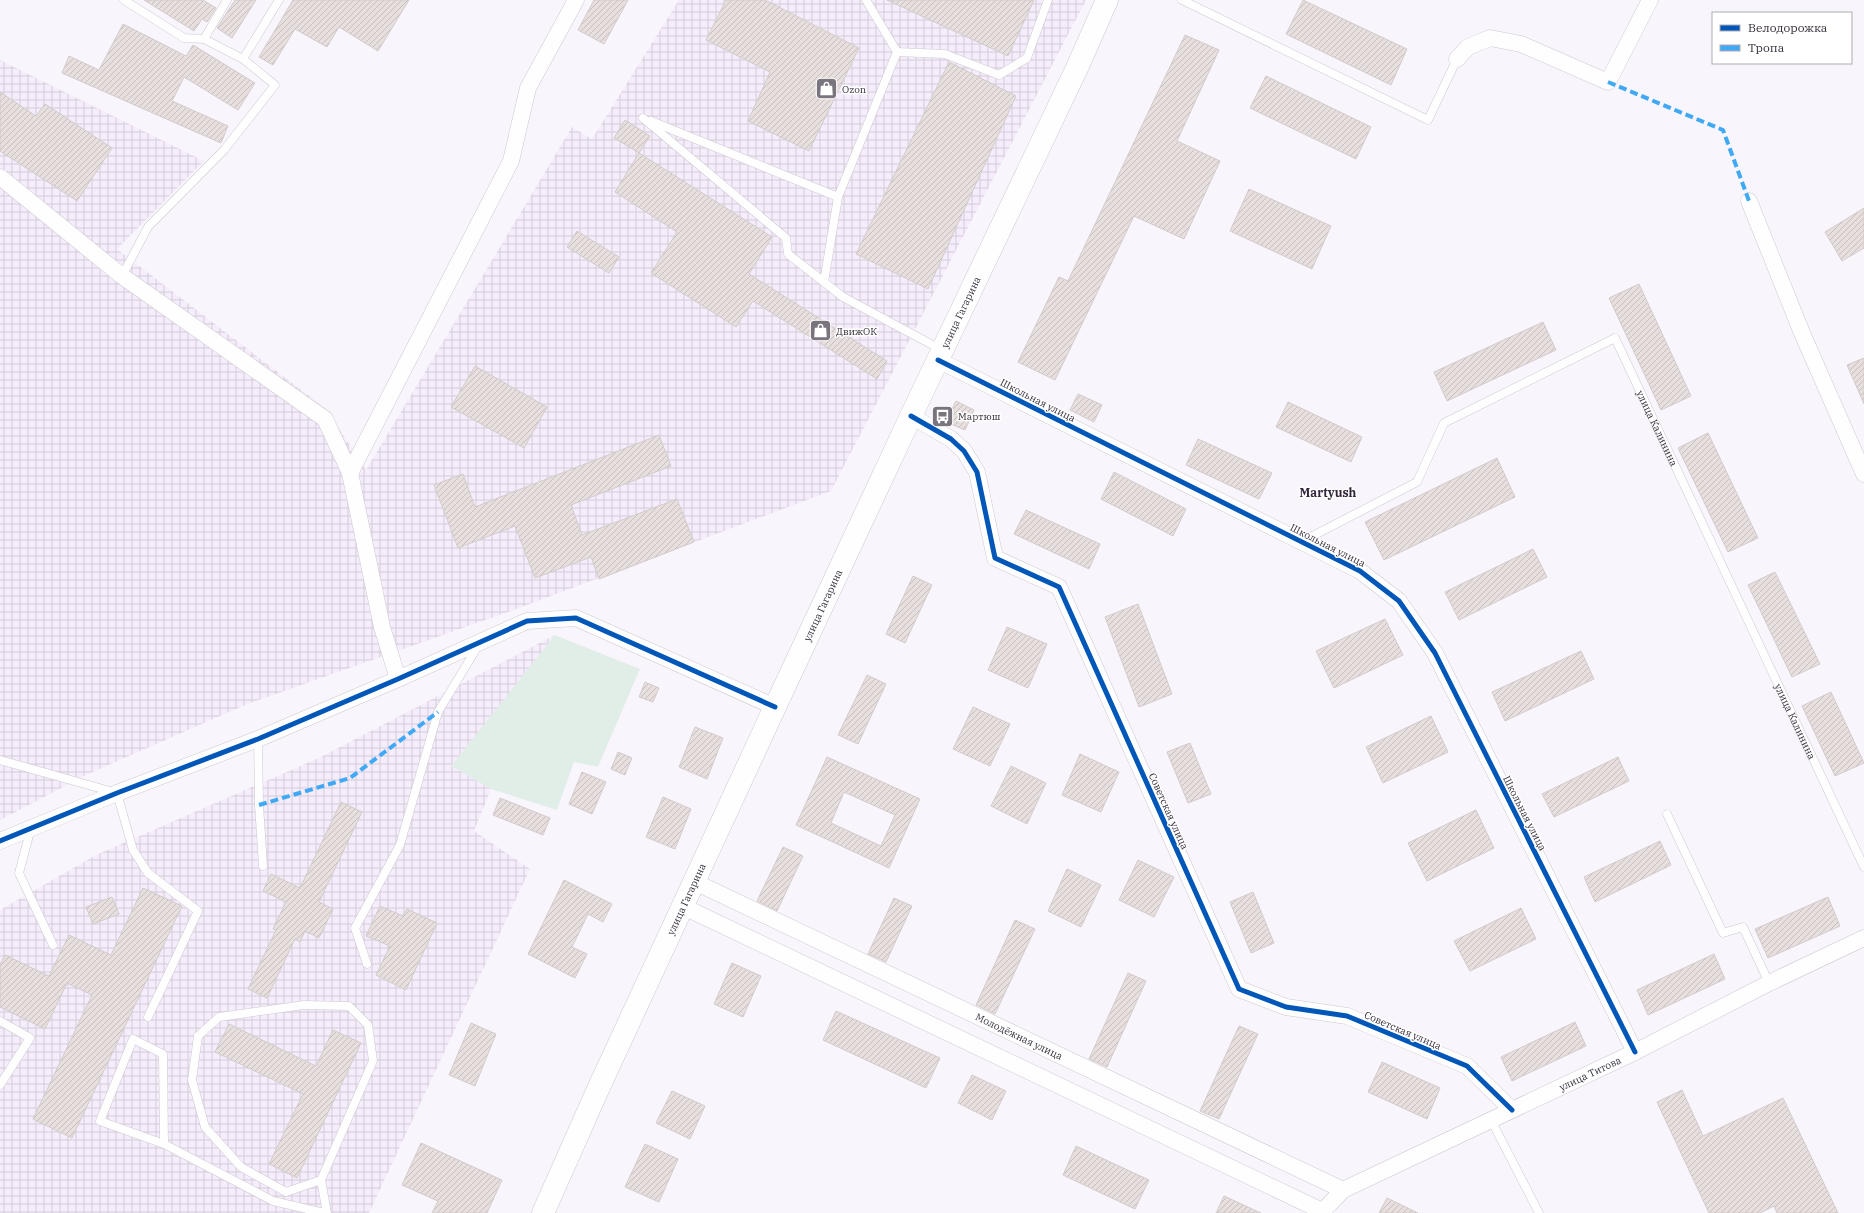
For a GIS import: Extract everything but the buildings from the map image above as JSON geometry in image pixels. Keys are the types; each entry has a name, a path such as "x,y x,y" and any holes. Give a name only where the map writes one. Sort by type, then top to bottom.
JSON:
{"main road":[{"name":"улица Гагарина","path":"543,1213 599,1087 684,907 775,708 911,416 1077,68 1107,0"}],"street":[{"path":"350,473 511,161 528,88 576,0"},
{"path":"1457,60 1468,47 1490,38 1521,44 1608,82 1650,0"},
{"path":"0,177 122,276 324,419 350,473 382,627 398,679"},
{"path":"1749,201 1802,333 1864,474"},
{"name":"Школьная улица","path":"940,355 1360,571 1399,601 1435,654 1635,1052"},
{"name":"Советская улица","path":"911,416 951,439 964,451 977,472 995,558 1059,587 1239,989 1286,1007 1347,1016 1467,1066 1512,1110"},
{"path":"0,840 258,738 398,679 528,621 576,618 775,708"},
{"name":"Молодёжная улица","path":"695,882 1343,1190"},
{"path":"684,907 1321,1212"},
{"name":"улица Титова","path":"1321,1212 1343,1190 1635,1052 1768,983 1864,938"}],"lane":[{"path":"122,276 148,227 224,150 276,85 243,59 204,39 184,38 124,0"},
{"path":"204,39 226,0"},
{"path":"243,59 279,0"},
{"path":"866,0 897,52"},
{"path":"897,52 945,54 999,75 1027,58 1048,0"},
{"path":"1182,0 1428,120 1457,60"},
{"path":"824,282 838,197 897,52"},
{"path":"838,197 643,118 786,238 788,254 842,297 940,355"},
{"name":"улица Калинина","path":"1302,542 1417,482 1444,423 1615,338 1864,867"},
{"path":"367,964 355,928 400,845 438,712 480,643"},
{"path":"258,738 259,805 264,866"},
{"path":"0,760 117,793 133,850 148,873 198,911 148,1017"},
{"path":"1667,814 1723,933 1743,927 1768,983"},
{"path":"31,827 19,873 53,945"},
{"path":"322,1180 286,1192 241,1167 205,1128 192,1080 198,1036 219,1017 304,1005 349,1006 368,1025 373,1061 322,1180 328,1213"},
{"path":"0,1021 30,1038 0,1085"},
{"path":"164,1144 163,1054 133,1039 100,1121 164,1144 273,1201 324,1213"},
{"path":"1491,1120 1539,1213"}],"shaded area":[{"path":"679,0 1086,0 831,491 511,611 245,705 88,774 0,820 0,60 204,161 117,249 326,409 366,470 572,127 592,139"},
{"path":"555,635 452,766 491,789 474,831 530,869 369,1213 0,1213 0,910 96,855 321,757"},
{"path":"555,635 640,669 598,767 574,762 557,810 491,789 451,766"}],"marked path":[{"path":"1608,82 1723,130 1749,201"},
{"path":"259,805 350,778 438,712"}],"cycle path":[{"path":"938,360 1360,571 1399,601 1435,653 1635,1052"},
{"path":"911,416 951,439 964,451 977,472 995,558 1059,587 1239,989 1286,1007 1347,1016 1467,1066 1512,1110"},
{"path":"0,841 117,793 258,739 398,679 527,621 576,618 775,707"}],"place":[{"name":"Ozon","path":"826,89"},
{"name":"ДвижОК","path":"820,331"},
{"name":"Мартюш","path":"943,416"}],"district":[{"name":"Martyush","path":"1328,493"}]}
